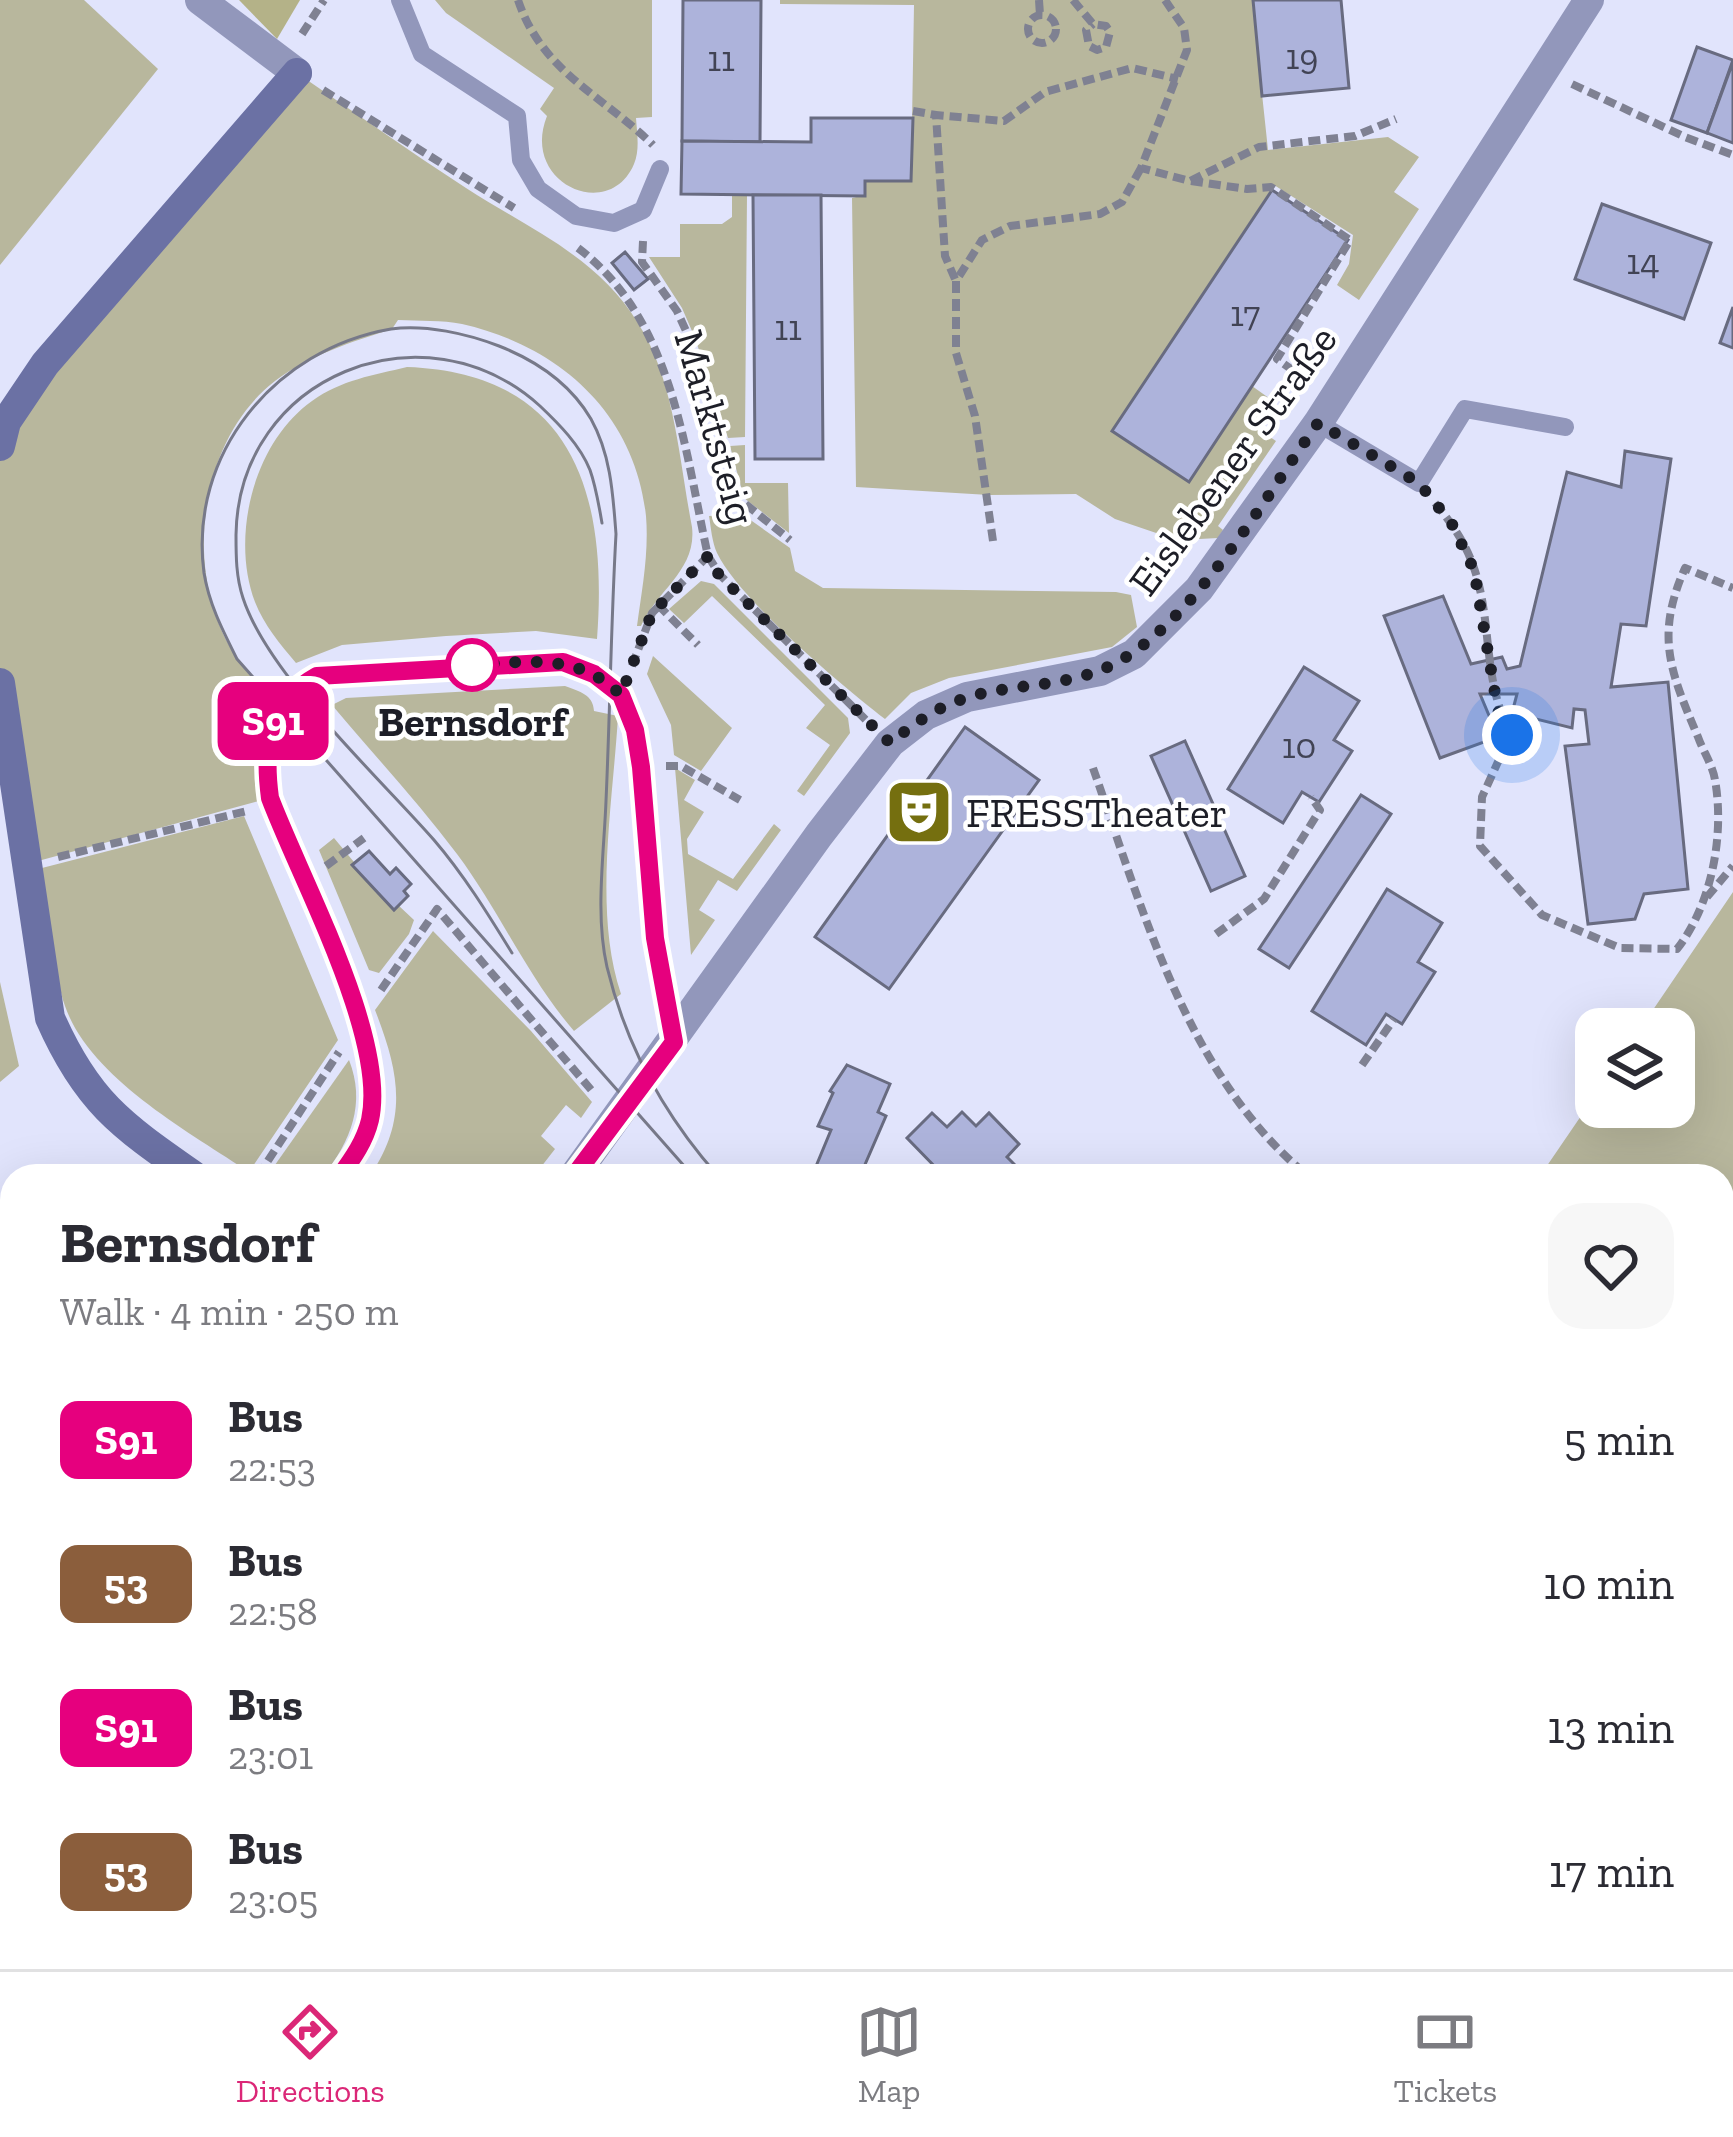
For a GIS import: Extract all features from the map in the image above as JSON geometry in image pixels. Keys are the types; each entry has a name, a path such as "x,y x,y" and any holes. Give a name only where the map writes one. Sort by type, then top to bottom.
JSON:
{"street":[{"path":"0,446 6,422 45,364 297,74 200,0"},
{"name":"Eislebener Straße","path":"583,1164 890,743 926,715 968,697 1100,671 1134,654 1198,589 1325,411 1588,0"},
{"path":"0,683 50,1018 71,1067 97,1100 177,1164"}],"lane":[{"path":"400,0 422,53 517,116 521,160 538,189 576,216 614,223 643,210 660,169"},
{"path":"1325,411 1419,483 1465,409 1565,427"},
{"path":"348,1164 370,1118 372,1075 361,1018 273,804 265,760 280,706 317,676 563,662 594,674 621,695 635,730 641,767 655,938 674,1042"}],"path":[{"path":"518,0 538,45 554,64 656,149 660,169"},
{"path":"1040,0 1040,15"},
{"path":"1073,0 1093,24"},
{"path":"956,281 982,240 1010,226 1100,214 1122,202 1141,168 1187,50 1184,28 1165,0"},
{"path":"913,111 1004,121 1046,92 1132,68 1178,79"},
{"path":"1543,70 1684,137 1733,154"},
{"path":"297,74 522,213"},
{"path":"936,115 945,256 956,281 956,353 975,416 993,541"},
{"path":"1190,181 1259,147 1355,136 1396,118"},
{"path":"1141,168 1190,181 1247,189 1271,187 1350,240 1277,359 1325,411"},
{"path":"643,210 642,262 676,311 697,355 738,498 790,540"},
{"name":"Marktsteig","path":"562,238 583,250 607,275 641,320 663,362 708,556 719,575 890,743"},
{"path":"1419,483 1452,524 1474,570 1498,711 1512,735 1527,737 1502,753 1482,797 1480,846 1542,915 1619,948 1676,949 1696,925 1704,901 1716,828 1715,779 1682,700 1666,643 1670,603 1685,568 1733,588"},
{"path":"621,695 658,605 708,556"},
{"path":"658,605 698,644"},
{"path":"304,713 328,737"},
{"path":"641,767 681,766 740,800"},
{"path":"1093,768 1171,983 1227,1085 1258,1130 1295,1164"},
{"path":"1216,934 1264,899 1320,809 1311,797"},
{"path":"27,865 273,804"},
{"path":"319,869 364,838"},
{"path":"1704,901 1733,866"},
{"path":"266,1164 437,908 599,1099"},
{"path":"1362,1065 1394,1019"}],"green space":[{"path":"0,0 84,0 158,69 0,265"},
{"path":"435,0 652,0 652,117 636,118 636,159 622,182 606,191 588,192 556,176 546,160 542,140 547,116 540,109 554,88 446,13"},
{"path":"780,0 1252,0 1268,150 1388,137 1419,157 1394,192 1419,209 1359,300 1337,285 1349,264 1353,235 1274,185 1112,430 1252,386 1276,403 1259,430 1276,441 1218,526 1223,530 1218,538 1165,536 1115,519 1076,494 989,495 856,487 852,198 865,195 865,181 911,180 914,5 780,4"},
{"path":"297,73 560,246 603,279 621,300 650,346 668,395 692,527 688,556 637,626 646,557 646,516 639,479 609,416 560,367 530,349 462,324 398,320 392,329 317,357 275,381 248,407 214,474 206,512 204,551 220,626 241,665 280,706 270,798 27,864 0,683 0,446 45,364"},
{"path":"732,194 747,195 745,437 728,438 682,308 649,257 680,257 680,224 722,224 732,217"},
{"path":"407,367 464,375 509,392 543,418 569,451 586,491 595,537 597,639 536,631 446,636 342,645 296,663 273,634 255,602 245,549 252,492 262,465 275,440 312,401 346,383"},
{"path":"745,445 745,483 788,483 789,533 744,498 730,446"},
{"path":"742,514 790,548 795,571 823,588 1116,592 1131,595 1137,627 1112,647 949,678 911,693 885,719 793,641 729,572 715,549 709,516"},
{"path":"701,581 714,584 848,718 850,733 804,796 797,791 830,745 806,728 825,705 712,596 684,623 669,609"},
{"path":"653,656 732,728 701,771 674,755 671,725 647,674"},
{"path":"565,686 588,697 594,711 618,716 606,893 621,994 574,1031 457,854 332,705 346,698"},
{"path":"675,768 695,780 684,800 704,812 687,839 688,854 733,879 774,824 781,830 737,891 718,880 699,910 715,920 691,955"},
{"path":"244,816 338,1040 254,1164 237,1164 144,1101 96,1057 78,1032 57,975 42,868"},
{"path":"334,838 393,909 398,905 414,920 379,973 369,970 319,850"},
{"path":"1733,892 1733,1164 1548,1164 1575,1125 1695,1128 1695,1008 1654,1008"},
{"path":"433,931 531,1031 592,1102 581,1118 566,1105 541,1136 555,1149 543,1164 377,1164 391,1134 396,1094 390,1054 375,1010"},
{"path":"0,982 19,1066 0,1082"},
{"path":"349,1060 356,1106 333,1163 276,1164"}],"shaded area":[{"path":"239,0 300,0 277,39"}],"building":[{"path":"683,0 761,0 760,142 682,141"},
{"path":"1253,0 1341,0 1349,88 1262,96"},
{"path":"1697,47 1733,60 1707,133 1671,120"},
{"path":"1733,62 1733,143 1707,133"},
{"path":"811,118 913,118 911,181 865,181 865,196 681,194 682,141 811,142"},
{"path":"1272,190 1348,240 1189,482 1112,431"},
{"path":"753,195 821,195 823,459 755,459"},
{"path":"1602,204 1711,243 1684,319 1575,279"},
{"path":"625,252 648,279 634,290 612,263"},
{"path":"1733,307 1733,348 1720,343"},
{"path":"1625,451 1671,459 1646,626 1621,624 1611,687 1668,682 1688,889 1644,894 1635,919 1588,924 1565,746 1589,744 1585,710 1574,709 1572,728 1512,713 1517,694 1480,694 1498,737 1440,758 1384,616 1443,596 1471,664 1502,657 1507,669 1520,666 1567,472 1621,487"},
{"path":"1304,667 1359,701 1334,740 1352,751 1319,802 1302,792 1283,823 1228,789"},
{"path":"965,727 1039,780 889,989 815,937"},
{"path":"1185,741 1245,876 1211,891 1151,756"},
{"path":"1361,795 1391,814 1289,968 1259,949"},
{"path":"369,851 390,874 396,868 411,884 404,891 408,896 394,910 352,865"},
{"path":"1387,889 1442,923 1418,962 1435,972 1402,1024 1386,1014 1366,1045 1312,1011"},
{"path":"847,1065 890,1084 878,1112 886,1116 865,1164 817,1164 831,1130 818,1126 830,1091"},
{"path":"962,1112 976,1126 989,1113 1019,1144 1007,1157 1014,1164 932,1164 907,1138 932,1113 947,1127"}],"tram line":[{"path":"682,1164 237,659 217,617 204,573 203,529 210,487 226,449 248,414 277,384 311,359 349,340 391,329 418,328 499,346 563,384 598,433 610,475 616,534 601,884 603,947 636,1052 681,1129 709,1164"},
{"path":"512,953 445,853 300,692 256,628 243,598 237,566 236,535 245,480 268,433 302,397 345,372 393,359 444,360 494,375 554,420 586,461 602,523"}],"bus line":[{"name":"S91","path":"348,1164 370,1118 372,1075 361,1018 270,798 265,760 280,706 317,676 563,662 611,685 621,695 635,730 659,970 674,1042 583,1164"}],"place":[{"name":"Bernsdorf","path":"472,665"},
{"name":"FRESSTheater","path":"919,812"}],"route":[{"path":"472,665 563,662 594,674 621,695 652,613 708,556 719,575 890,743 926,715 968,697 1100,671 1134,654 1198,589 1318,423 1419,483 1452,524 1474,570 1498,711 1512,735"}]}
